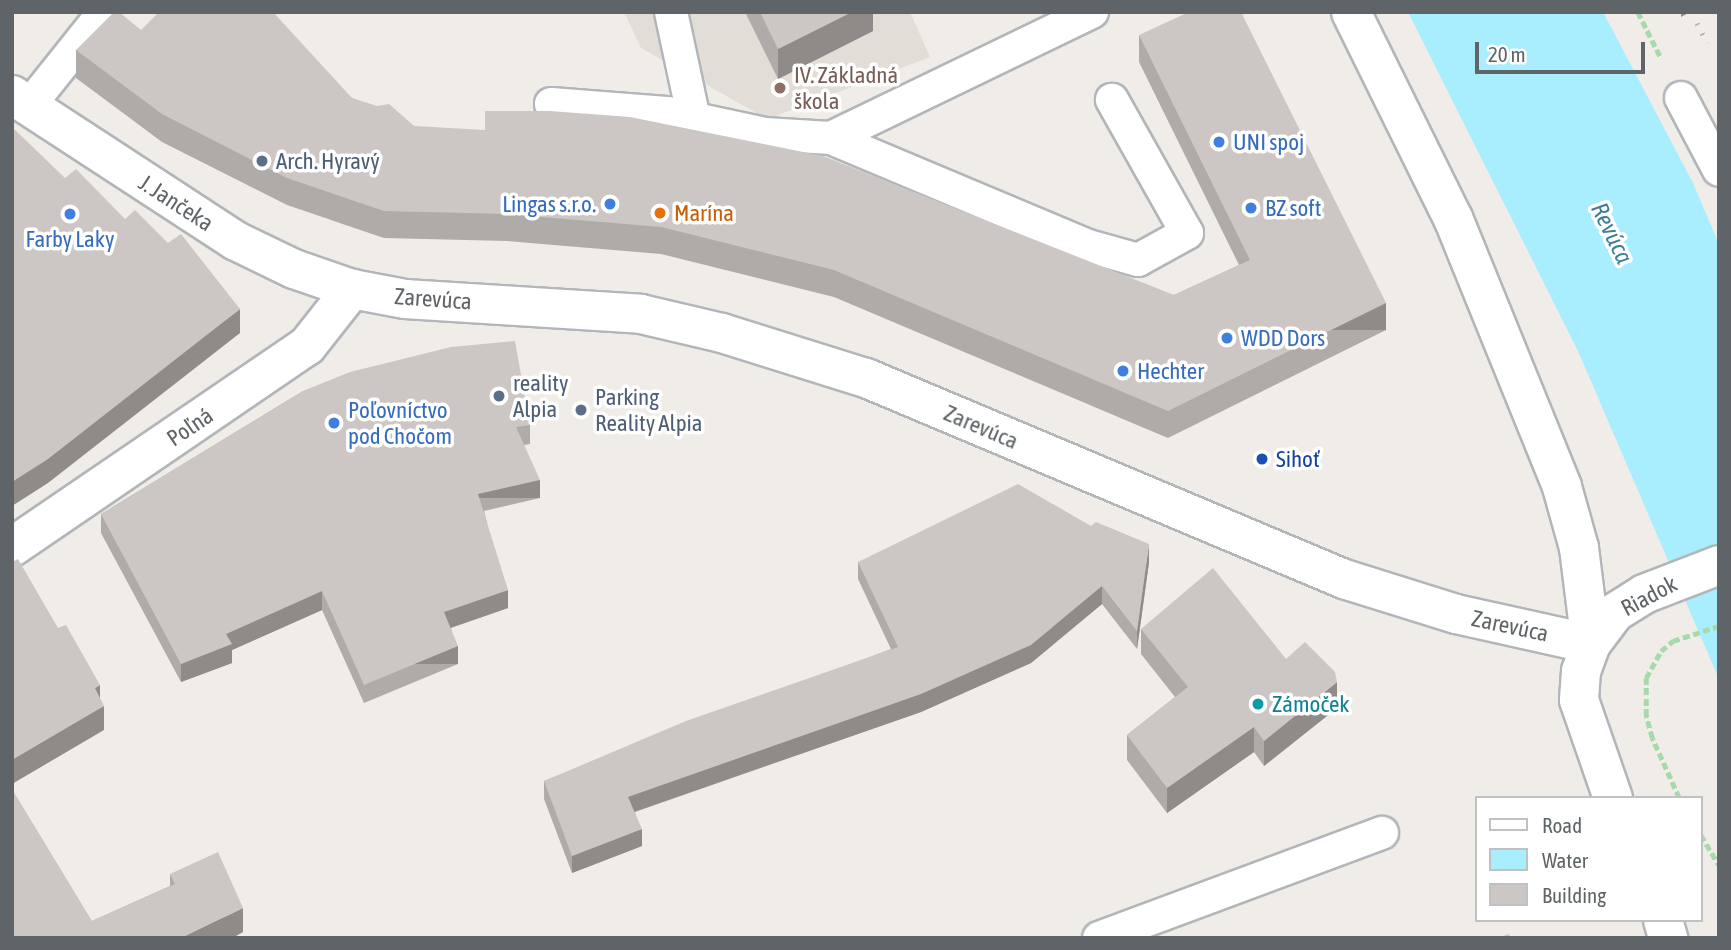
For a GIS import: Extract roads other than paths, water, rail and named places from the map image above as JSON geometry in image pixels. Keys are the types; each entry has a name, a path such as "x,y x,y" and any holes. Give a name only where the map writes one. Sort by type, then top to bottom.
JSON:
{"street":[{"path":"1351,12 1453,218 1562,486 1579,548 1591,644 1581,671 1579,700 1612,796"},
{"name":"J. Jančeka","path":"20,101 236,241 294,269 352,289"},
{"name":"Zarevúca","path":"352,289 405,299 641,314 722,333 866,378 1344,579 1456,614 1591,644"},
{"name":"Poľná","path":"12,547 307,346 352,289"},
{"name":"Riadok","path":"1591,644 1614,613 1670,582 1719,565"}],"lane":[{"path":"20,101 104,12"},
{"path":"671,12 694,119"},
{"path":"831,138 1091,12"},
{"path":"1681,98 1719,170"},
{"path":"551,104 694,119 765,134 831,138 1087,246 1138,260 1187,233 1112,100"},
{"path":"1099,938 1382,833"}],"water":[{"name":"Revúca","path":"1408,12 1603,12 1693,183 1719,244 1719,679 1578,351"}],"railway":[{"path":"1697,23 1707,43"}],"place":[{"name":"IV. Základná škola","path":"780,88"},
{"name":"UNI spoj","path":"1219,142"},
{"name":"Arch. Hyravý","path":"262,161"},
{"name":"Lingas s.r.o.","path":"610,204"},
{"name":"BZ soft","path":"1251,208"},
{"name":"Marína","path":"660,213"},
{"name":"Farby Laky","path":"70,214"},
{"name":"WDD Dors","path":"1227,338"},
{"name":"Hechter","path":"1123,371"},
{"name":"reality Alpia","path":"499,396"},
{"name":"Parking Reality Alpia","path":"581,410"},
{"name":"Poľovníctvo pod Chočom","path":"334,423"},
{"name":"Sihoť","path":"1262,459"},
{"name":"Zámoček","path":"1258,704"}]}
